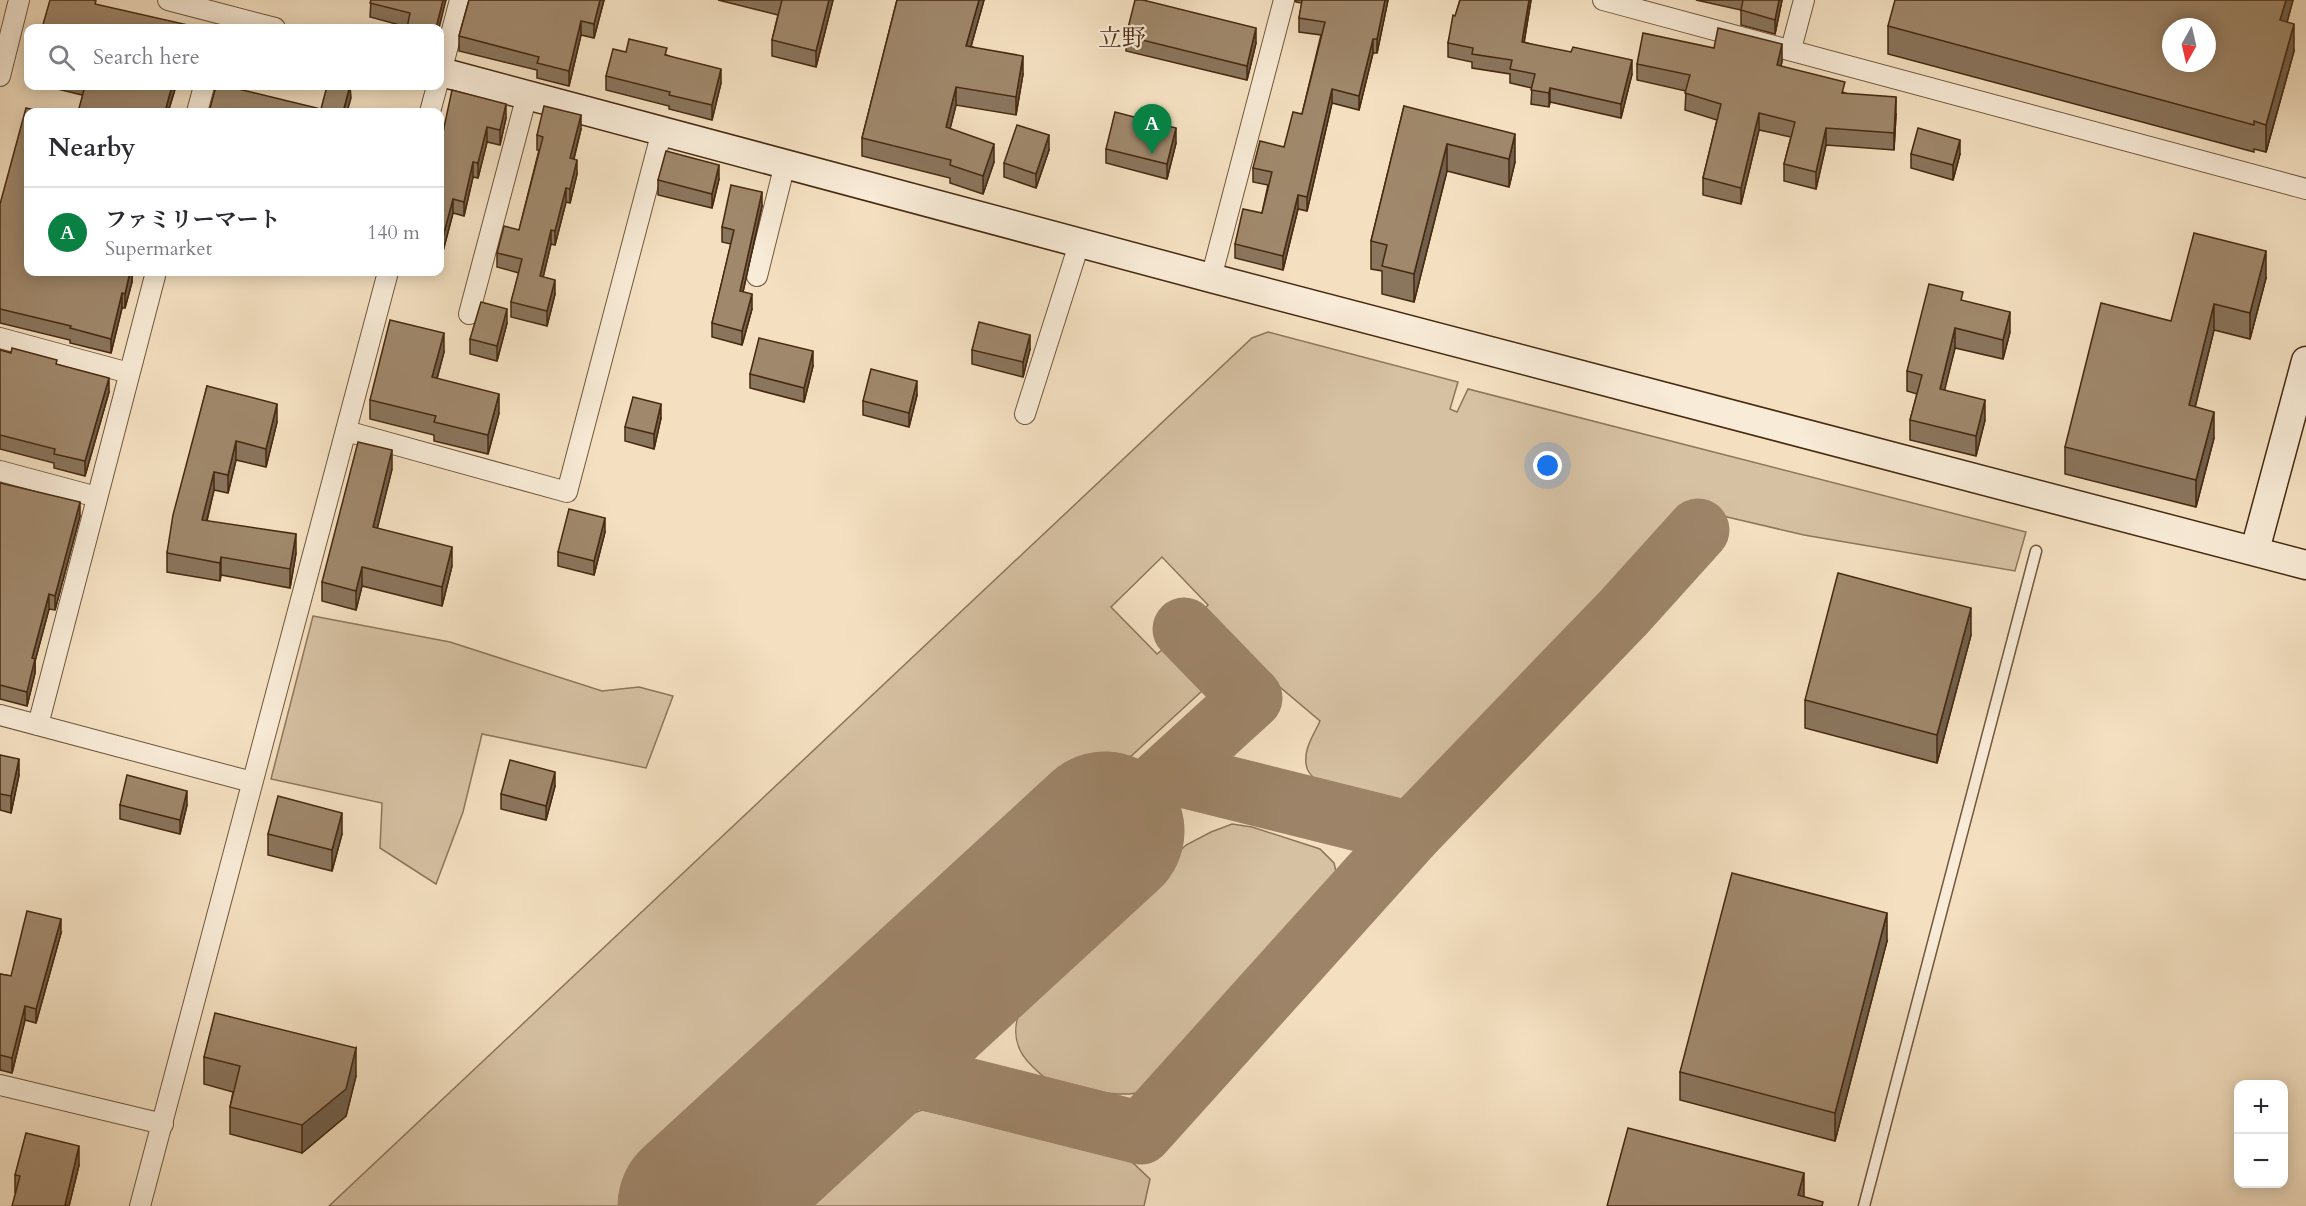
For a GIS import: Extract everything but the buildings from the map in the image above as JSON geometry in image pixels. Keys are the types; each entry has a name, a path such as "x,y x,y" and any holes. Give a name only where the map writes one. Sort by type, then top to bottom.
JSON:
{"street":[{"path":"0,76 19,0"},
{"path":"168,0 220,21 244,24"},
{"path":"444,58 460,0"},
{"path":"1211,278 1284,0"},
{"path":"1604,0 1669,8 1791,49 2306,189"},
{"path":"1791,49 1804,0"},
{"path":"444,77 527,95 1080,241 1211,278 2306,565"},
{"path":"198,108 203,90"},
{"path":"431,108 436,90"},
{"path":"469,314 527,95"},
{"path":"346,431 567,492 662,131"},
{"path":"757,276 785,164"},
{"path":"1025,414 1080,241"},
{"path":"38,725 155,276"},
{"path":"140,1206 387,276"},
{"path":"0,338 129,373"},
{"path":"2255,550 2306,362"},
{"path":"0,471 97,496"},
{"path":"0,715 252,782"},
{"path":"0,1085 163,1124"}],"lane":[{"path":"1864,1206 2036,551"}],"shaded area":[{"path":"1268,332 1458,382 1450,409 1457,412 1468,389 2026,532 2015,571 1804,535 1693,509 1453,770 1415,796 1390,800 1346,794 1319,782 1310,774 1306,764 1306,752 1320,721 1243,656 1201,612 1208,605 1162,557 1111,607 1157,654 1162,650 1203,690 642,1206 329,1206 1252,338"},
{"path":"313,616 450,642 602,691 639,687 673,696 646,768 482,734 463,812 436,884 380,848 382,803 271,779"},
{"path":"1232,824 1252,827 1320,849 1334,863 1338,880 1330,903 1180,1068 1160,1084 1139,1093 1116,1094 1067,1086 1046,1079 1025,1058 1016,1039 1020,1009 1032,989 1186,845"},
{"path":"922,1110 1114,1154 1133,1163 1150,1179 1144,1206 795,1206 884,1124"}],"taxiway":[{"path":"855,1061 1141,1133 1411,833 1624,612 1698,530"},
{"path":"1105,831 1251,698 1184,629"},
{"path":"1170,773 1411,833"}],"runway":[{"path":"697,1206 1105,831"}],"place":[{"name":"ファミリーマート","path":"1152,154"}],"district":[{"name":"立野","path":"1122,38"}]}
